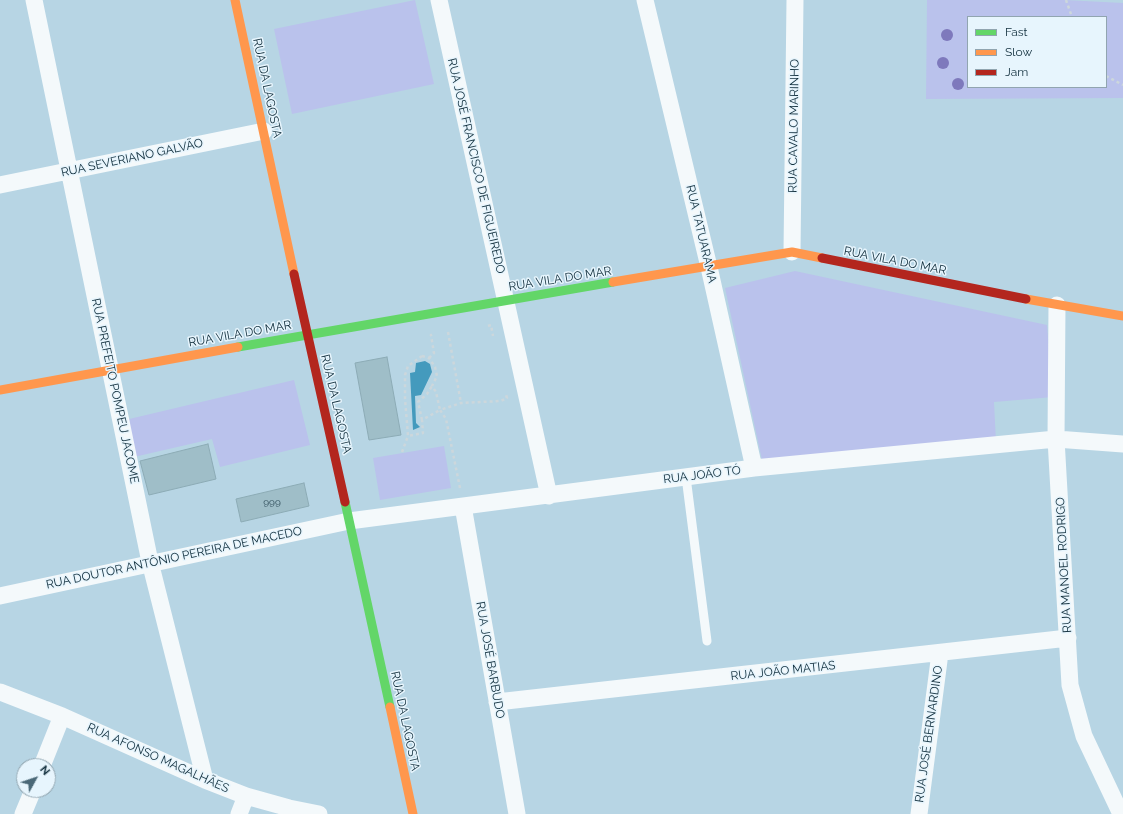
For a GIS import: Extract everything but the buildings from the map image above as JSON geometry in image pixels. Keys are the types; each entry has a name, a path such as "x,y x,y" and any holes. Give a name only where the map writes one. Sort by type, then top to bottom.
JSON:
{"street":[{"name":"RUA PREFEITO POMPEU JACOME","path":"34,0 150,562 205,780"},
{"name":"RUA DA LAGOSTA","path":"235,0 413,814"},
{"name":"RUA JOSÉ FRANCISCO DE FIGUEIREDO","path":"439,0 549,496"},
{"name":"RUA TATUARAMA","path":"645,0 709,267 754,468"},
{"name":"RUA CAVALO MARINHO","path":"792,252 795,0"},
{"name":"RUA SEVERIANO GALVÃO","path":"0,185 264,131"},
{"name":"RUA VILA DO MAR","path":"0,390 307,334 792,252 1057,305 1123,316"},
{"name":"RUA MANOEL RODRIGO","path":"1057,305 1056,439 1070,685 1075,709 1084,736 1121,814"},
{"name":"RUA JOÃO TÓ","path":"349,521 754,468 1056,439 1123,444"},
{"name":"RUA JOSÉ BARBUDO","path":"462,506 518,814"},
{"name":"RUA DOUTOR ANTÔNIO PEREIRA DE MACEDO","path":"0,596 150,562 349,521"},
{"name":"RUA JOÃO MATIAS","path":"497,702 1068,638"},
{"name":"RUA JOSÉ BERNARDINO","path":"919,814 940,653"},
{"name":"RUA AFONSO MAGALHÃES","path":"0,692 62,716 205,780 246,796 289,808 319,814"},
{"path":"45,758 62,716"},
{"path":"239,814 246,796"},
{"path":"23,814 30,798"}],"lane":[{"path":"686,477 706,641"}],"path":[{"path":"1066,0 1072,16"},
{"path":"1107,77 1123,85"},
{"path":"483,326 491,325 494,340"},
{"path":"442,333 454,331"},
{"path":"447,332 461,403"},
{"path":"429,358 434,354 431,335 436,334"},
{"path":"402,452 408,436 405,375 408,366 422,356 429,358 435,367 437,376 427,394 418,402 423,433 408,436"},
{"path":"432,386 436,392 440,410 446,420 460,488"},
{"path":"422,420 440,410 461,403 501,401 507,398 506,389"}],"shaded area":[{"path":"415,0 434,84 292,114 274,29"},
{"path":"927,0 1064,0 1123,3 1123,98 926,99"},
{"path":"795,271 1047,325 1053,397 994,402 996,442 762,460 725,288"},
{"path":"425,361 430,364 432,372 421,395 415,396 416,423 420,427 413,430 410,373 415,372 416,363"},
{"path":"294,380 310,445 220,467 212,439 134,457 125,420"},
{"path":"444,446 451,488 380,500 373,458"}],"traffic: fast":[{"path":"238,347 613,282"},
{"path":"345,502 390,707"}],"traffic: slow":[{"path":"235,0 294,274"},
{"path":"613,282 792,252 822,258"},
{"path":"1026,299 1123,316"},
{"path":"0,390 238,347"},
{"path":"390,707 413,814"}],"traffic: jam":[{"path":"822,258 1026,299"},
{"path":"294,274 345,502"}]}
